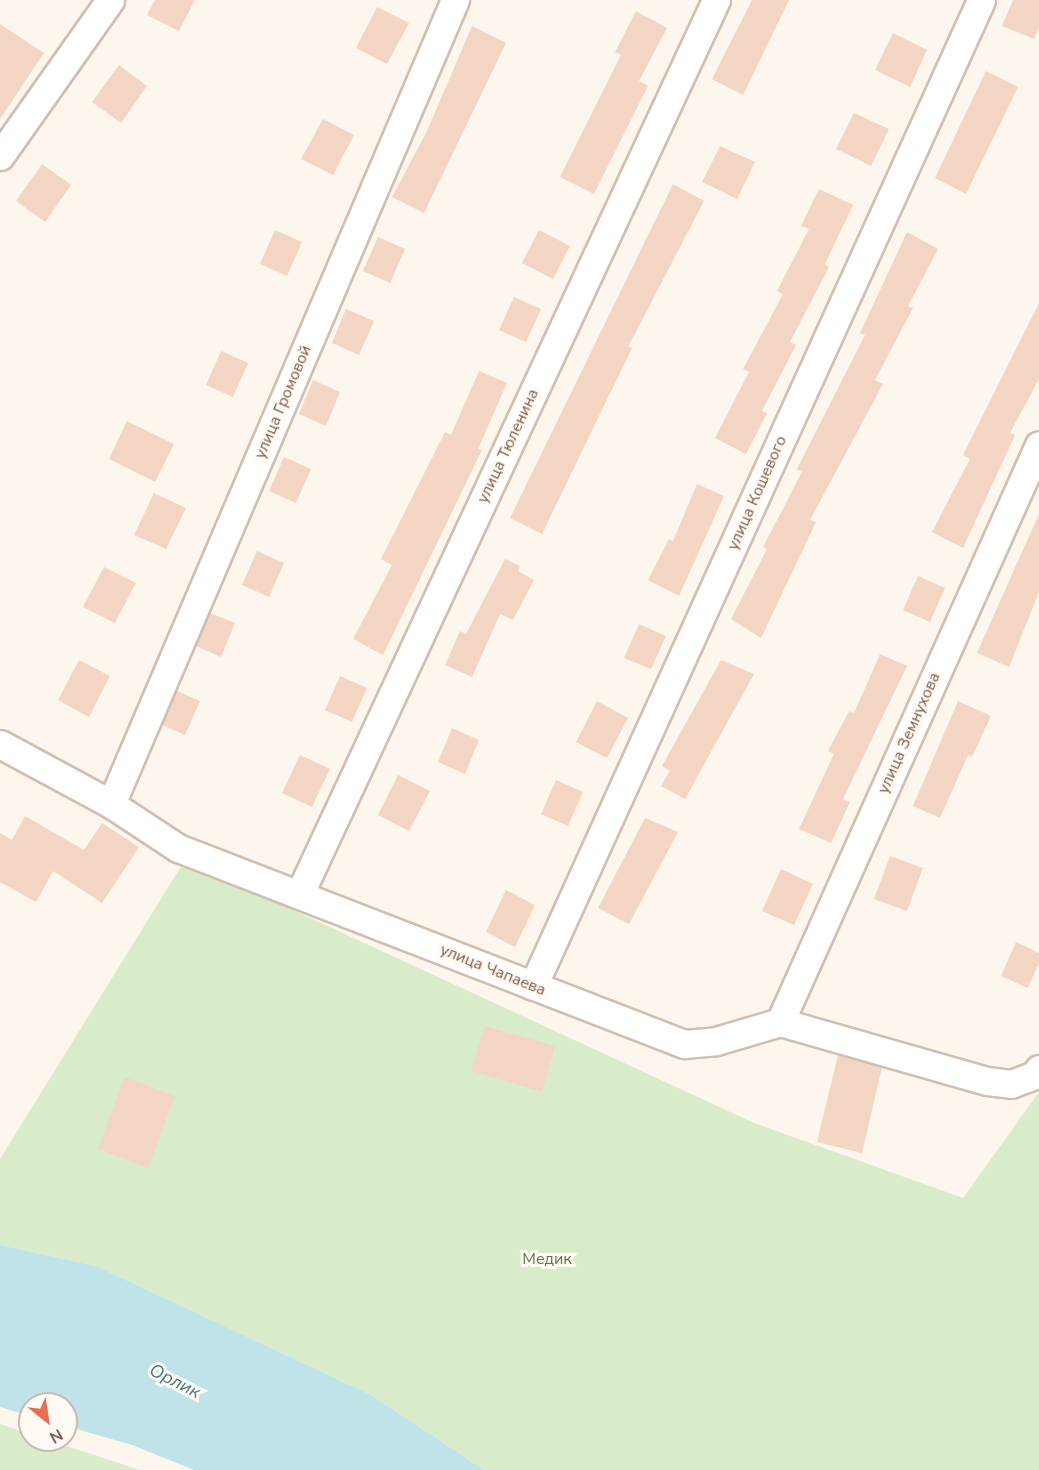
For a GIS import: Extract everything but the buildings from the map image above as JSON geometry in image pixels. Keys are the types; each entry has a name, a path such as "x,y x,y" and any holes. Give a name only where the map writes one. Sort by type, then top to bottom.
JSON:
{"street":[{"path":"0,156 110,0"},
{"name":"улица Громовой","path":"111,804 455,0"},
{"name":"улица Тюленина","path":"300,893 716,0"},
{"name":"улица Кошевого","path":"533,986 981,0"},
{"name":"улица Земнухова","path":"780,1022 1039,445"},
{"name":"улица Чапаева","path":"0,744 111,804 178,848 300,893 684,1044 716,1041 780,1022"},
{"path":"780,1022 987,1081 1011,1084 1034,1075 1039,1069"}],"green space":[{"name":"Медик","path":"185,860 754,1123 963,1198 1039,1092 1039,1470 484,1470 371,1395 96,1266 0,1245 0,1159"},
{"path":"0,1424 18,1430 18,1452 78,1452 78,1450 140,1470 0,1470"}],"water":[{"name":"Орлик","path":"0,1245 96,1266 371,1395 484,1470 194,1470 132,1445 78,1429 78,1392 18,1392 18,1412 0,1407"}]}
